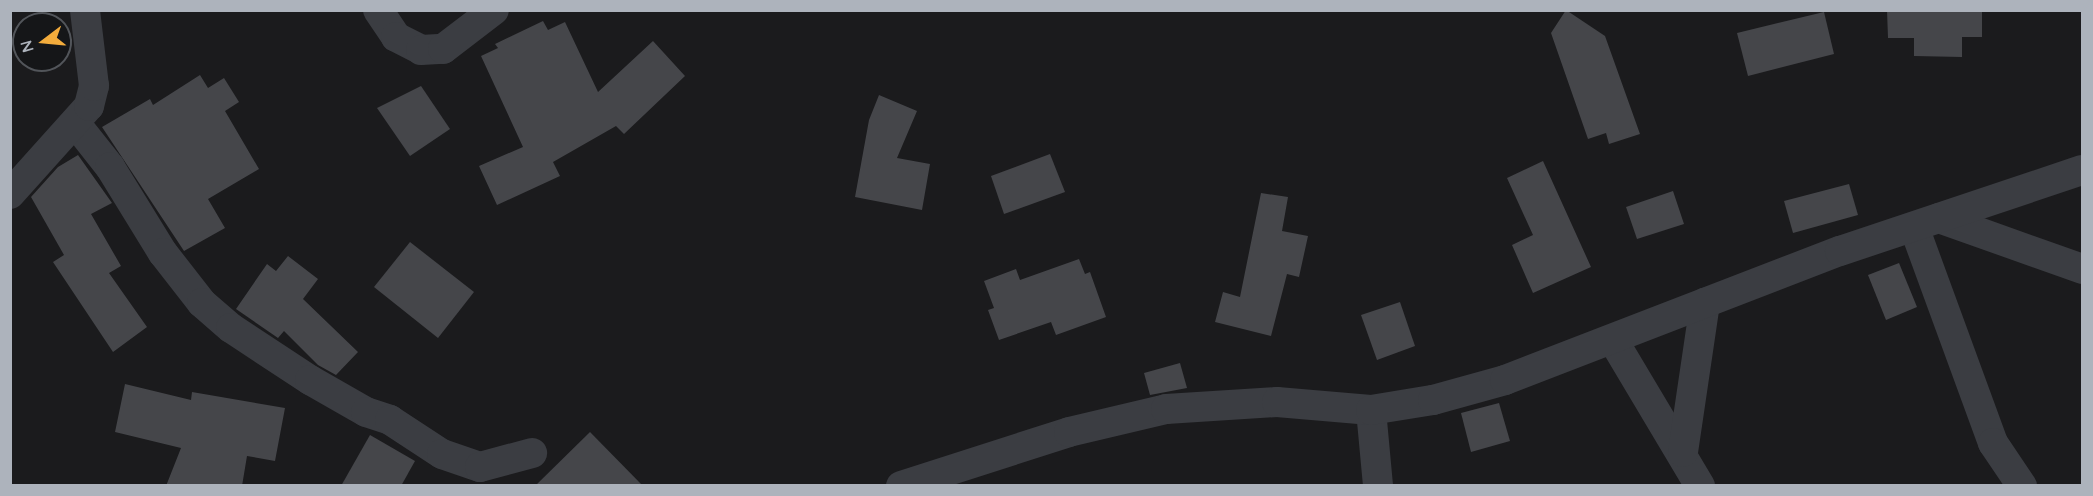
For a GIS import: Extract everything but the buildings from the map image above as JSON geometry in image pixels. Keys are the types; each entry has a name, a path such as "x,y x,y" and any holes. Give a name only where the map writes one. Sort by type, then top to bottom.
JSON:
{"street":[{"path":"10,194 76,124 89,106 94,86 86,10"},
{"path":"378,10 396,37 421,50 443,49 494,10"},
{"path":"76,124 110,167 163,253 202,303 231,328 310,380 366,412 390,420 442,454 480,467 532,453"},
{"path":"901,486 1069,432 1166,409 1277,402 1371,410 1433,400 1505,380 1705,303 1927,222 2082,170"},
{"path":"1927,222 2082,269"},
{"path":"1927,222 1993,443 2022,486"},
{"path":"1683,452 1705,303"},
{"path":"1613,340 1683,452 1700,486"},
{"path":"1371,410 1378,486"}]}
